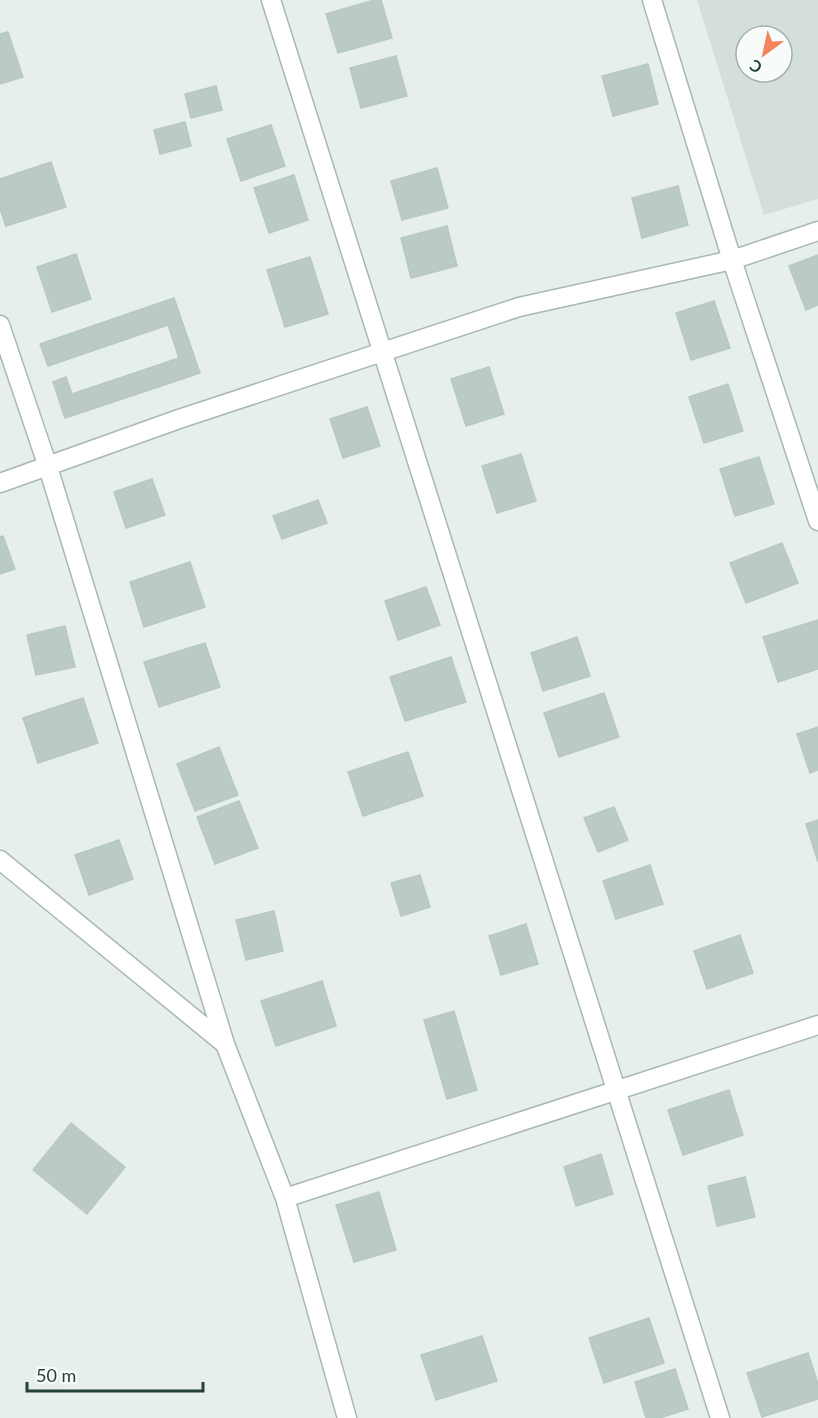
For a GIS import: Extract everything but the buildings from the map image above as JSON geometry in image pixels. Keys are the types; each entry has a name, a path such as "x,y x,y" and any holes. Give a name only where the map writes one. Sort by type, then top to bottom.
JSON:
{"street":[{"path":"271,0 720,1418"},
{"path":"652,0 732,260 818,521"},
{"path":"0,483 179,419 519,307 732,260 818,231"},
{"path":"0,325 48,466 225,1044 285,1198 347,1418"},
{"path":"0,860 225,1044"},
{"path":"285,1198 818,1025"}],"shaded area":[{"path":"697,0 818,0 818,199 764,215"}]}
